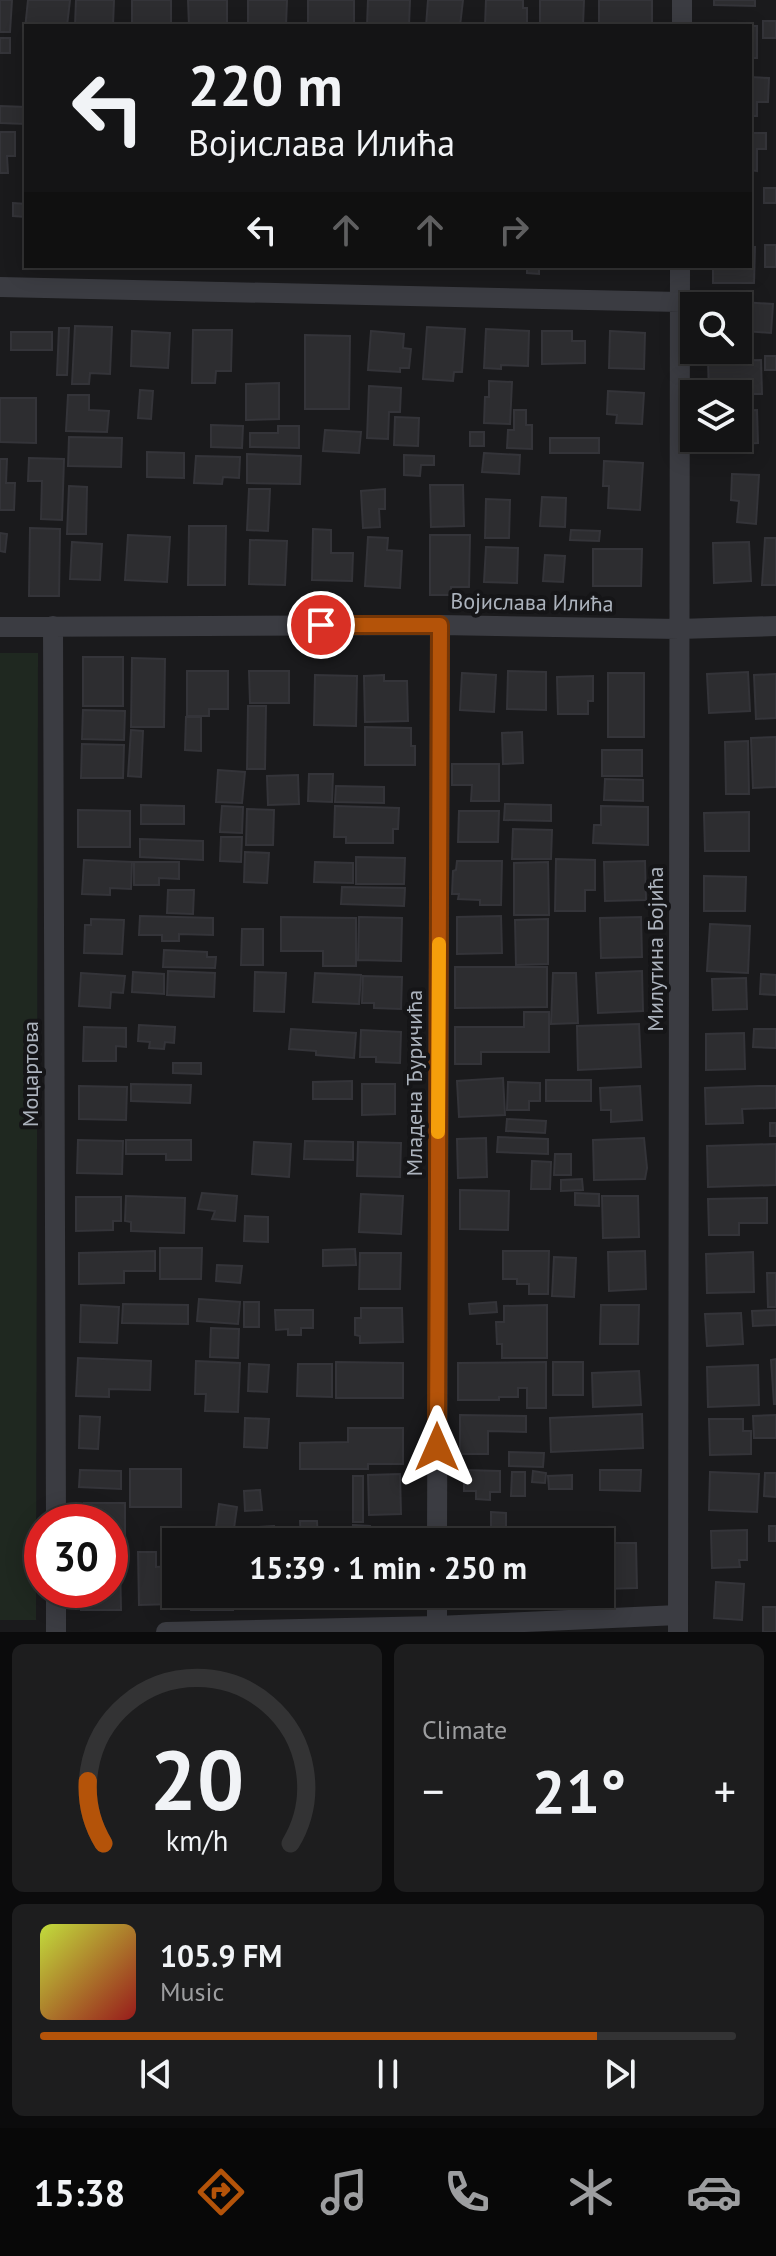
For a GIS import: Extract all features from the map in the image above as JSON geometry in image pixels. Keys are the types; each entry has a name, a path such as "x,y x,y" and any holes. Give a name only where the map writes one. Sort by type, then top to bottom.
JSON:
{"street":[{"path":"682,0 682,24"},
{"name":"Милутина Бојића","path":"680,268 680,292"},
{"path":"0,287 680,302"},
{"name":"Милутина Бојића","path":"678,1624 680,302"},
{"name":"Војислава Илића","path":"0,627 440,625 679,629 776,626"},
{"name":"Младена Ђуричића","path":"437,1528 440,625"},
{"name":"Моцартова","path":"53,626 56,1504"},
{"path":"56,1608 56,1632"},
{"path":"437,1608 437,1626"},
{"path":"166,1632 678,1624"}],"shaded area":[{"path":"0,653 38,653 36,1504 24,1504 24,1608 36,1608 36,1620 0,1620"}],"building":[{"path":"0,0 12,0 10,32 0,32"},
{"path":"28,0 70,0 67,24 26,24"},
{"path":"76,0 114,0 113,24 75,24"},
{"path":"132,0 171,0 171,24 132,24"},
{"path":"188,0 227,0 227,24 189,24"},
{"path":"248,0 287,0 286,24 248,24"},
{"path":"308,0 354,0 354,24 308,24"},
{"path":"368,0 410,0 409,24 367,24"},
{"path":"428,0 463,0 460,24 426,24"},
{"path":"486,0 523,0 523,8 527,8 527,24 485,24"},
{"path":"540,0 584,0 583,24 540,24"},
{"path":"599,0 652,0 652,24 599,24"},
{"path":"714,0 755,0 755,6 714,5"},
{"path":"763,21 776,21 776,38 763,38"},
{"path":"752,26 757,26 757,58 752,58"},
{"path":"0,38 10,38 10,53 0,53"},
{"path":"752,77 769,78 768,102 757,102 757,116 752,116"},
{"path":"0,106 24,107 24,124 0,123"},
{"path":"0,132 15,132 15,156 7,156 8,173 0,173"},
{"path":"752,133 766,133 766,149 757,149 757,171 752,170"},
{"path":"764,188 776,188 776,203 764,203"},
{"path":"13,203 24,204 24,217 13,216"},
{"path":"765,245 776,245 776,267 765,267"},
{"path":"752,247 755,247 754,283 713,283 713,268 752,268"},
{"path":"527,268 539,268 539,274 527,273"},
{"path":"752,303 773,304 771,333 752,332"},
{"path":"75,326 112,327 110,374 90,373 89,384 72,384"},
{"path":"427,327 465,329 462,372 454,372 453,381 423,379"},
{"path":"59,328 69,328 67,375 57,375"},
{"path":"486,329 529,331 528,366 484,368"},
{"path":"193,330 232,330 231,371 216,371 215,383 192,383"},
{"path":"132,331 170,333 168,368 131,366"},
{"path":"371,331 404,334 403,348 411,349 409,368 400,368 400,372 368,370"},
{"path":"542,331 572,331 572,341 585,341 585,363 542,364"},
{"path":"610,331 645,333 644,369 609,368"},
{"path":"11,332 52,332 52,350 11,350"},
{"path":"305,335 350,336 349,409 305,409"},
{"path":"765,356 776,356 776,370 765,370"},
{"path":"752,360 761,360 762,394 752,394 752,380 709,380 708,364 752,364"},
{"path":"489,381 512,382 510,424 484,423"},
{"path":"279,383 279,419 246,420 246,384"},
{"path":"369,386 401,388 400,412 389,412 388,439 367,438"},
{"path":"140,390 153,391 151,419 138,418"},
{"path":"608,391 644,393 642,424 616,423 617,415 607,414"},
{"path":"68,395 89,395 89,410 109,411 107,432 66,431"},
{"path":"0,398 36,398 36,443 0,442"},
{"path":"514,410 526,410 526,425 532,425 532,449 507,448 508,430 514,430"},
{"path":"752,410 757,410 758,443 752,443"},
{"path":"395,417 419,418 418,446 394,445"},
{"path":"211,425 243,426 242,448 211,447"},
{"path":"278,426 299,426 299,448 250,447 250,433 278,433"},
{"path":"325,430 361,432 359,453 323,451"},
{"path":"470,432 484,432 484,446 470,446"},
{"path":"69,437 122,438 121,467 68,466"},
{"path":"550,438 599,438 599,453 550,453"},
{"path":"147,452 184,453 184,478 147,477"},
{"path":"484,453 520,455 519,474 482,472"},
{"path":"247,454 301,456 300,484 247,483"},
{"path":"404,455 434,456 434,465 421,465 420,476 404,475"},
{"path":"196,456 240,457 239,478 223,477 222,484 194,483"},
{"path":"29,458 64,459 62,520 41,519 42,481 28,481"},
{"path":"0,459 7,459 6,483 15,483 14,510 0,510"},
{"path":"604,461 643,463 640,510 608,508 609,486 603,486"},
{"path":"732,474 759,475 756,524 737,522 739,501 731,500"},
{"path":"430,485 463,485 464,526 431,527"},
{"path":"69,486 87,487 86,534 67,534"},
{"path":"249,489 270,489 268,531 247,530"},
{"path":"385,489 385,509 379,509 380,527 363,528 361,491"},
{"path":"542,497 566,498 565,527 540,526"},
{"path":"486,499 510,500 509,538 485,538"},
{"path":"189,526 226,526 225,585 188,585"},
{"path":"30,528 60,529 59,596 29,596"},
{"path":"313,529 331,530 331,553 353,553 352,581 312,580"},
{"path":"571,530 600,531 599,541 570,540"},
{"path":"0,533 7,534 5,552 0,551"},
{"path":"128,535 170,537 167,582 125,580"},
{"path":"430,535 470,535 469,587 451,587 451,595 430,595"},
{"path":"368,537 388,538 387,550 402,551 400,588 365,586"},
{"path":"765,538 776,538 776,585 762,585"},
{"path":"250,540 287,541 285,585 249,584"},
{"path":"72,542 102,544 100,580 70,579"},
{"path":"749,542 751,581 714,583 713,543"},
{"path":"486,547 518,548 517,583 484,582"},
{"path":"593,549 642,549 641,586 593,586"},
{"path":"545,555 565,556 563,582 543,581"},
{"path":"83,657 123,657 123,706 83,706"},
{"path":"132,658 165,659 164,727 131,727"},
{"path":"187,671 228,671 228,709 209,709 209,716 187,716"},
{"path":"249,671 289,671 289,703 250,703"},
{"path":"508,671 546,672 546,710 507,709"},
{"path":"748,672 750,711 709,713 707,674"},
{"path":"462,673 496,675 494,712 460,710"},
{"path":"608,673 644,673 644,737 608,737"},
{"path":"776,674 776,718 756,719 754,675"},
{"path":"315,675 357,676 356,726 314,725"},
{"path":"384,675 384,681 407,681 408,721 365,722 364,676"},
{"path":"593,676 593,701 588,701 588,714 558,714 557,677"},
{"path":"248,706 266,706 265,769 247,769"},
{"path":"83,710 125,711 124,740 82,739"},
{"path":"186,717 201,717 201,751 185,750"},
{"path":"365,727 411,728 415,765 365,765"},
{"path":"131,730 143,731 141,777 128,776"},
{"path":"522,732 523,763 503,764 502,733"},
{"path":"776,737 776,787 753,788 751,738"},
{"path":"748,741 749,794 726,794 725,742"},
{"path":"82,744 124,745 123,778 81,778"},
{"path":"602,750 642,750 642,776 602,776"},
{"path":"452,764 499,764 499,801 471,801 472,785 452,785"},
{"path":"218,770 245,772 242,803 216,802"},
{"path":"309,774 333,774 332,802 308,801"},
{"path":"298,775 299,804 268,805 267,776"},
{"path":"605,779 643,780 643,801 604,800"},
{"path":"336,786 384,787 384,803 335,802"},
{"path":"505,804 551,805 551,821 504,820"},
{"path":"141,805 184,806 184,824 141,824"},
{"path":"222,806 243,807 242,833 220,832"},
{"path":"335,806 399,808 398,829 393,829 393,843 346,843 346,837 334,837"},
{"path":"601,806 648,807 648,845 593,843 594,825 601,825"},
{"path":"247,809 274,810 273,845 246,845"},
{"path":"78,810 130,811 130,847 78,847"},
{"path":"459,811 499,811 498,842 458,842"},
{"path":"749,812 749,851 705,851 704,813"},
{"path":"513,829 552,830 551,859 512,859"},
{"path":"221,837 242,837 241,862 220,861"},
{"path":"140,839 203,841 203,860 140,857"},
{"path":"245,852 269,853 267,883 244,882"},
{"path":"356,857 405,858 404,884 356,884"},
{"path":"556,859 595,860 595,890 585,890 585,911 555,911"},
{"path":"84,860 132,862 131,889 110,888 110,895 82,894"},
{"path":"457,861 502,861 501,905 480,905 480,900 458,899 459,894 452,894 453,871 456,870"},
{"path":"645,861 646,900 605,901 604,862"},
{"path":"134,862 179,862 179,879 159,878 159,885 134,885"},
{"path":"315,862 353,863 353,883 314,882"},
{"path":"548,862 549,915 514,915 514,863"},
{"path":"704,876 746,877 745,911 704,911"},
{"path":"342,887 405,888 404,906 341,904"},
{"path":"168,890 194,890 193,914 167,913"},
{"path":"140,916 213,918 213,935 179,934 179,941 162,941 162,935 139,935"},
{"path":"501,916 502,953 457,954 457,917"},
{"path":"281,917 356,918 356,966 323,966 323,951 281,951"},
{"path":"359,917 402,918 401,961 358,960"},
{"path":"641,917 642,957 601,958 600,918"},
{"path":"91,919 124,920 122,954 84,953 85,925 91,925"},
{"path":"548,919 548,964 516,965 515,920"},
{"path":"710,924 750,926 748,973 707,971"},
{"path":"242,929 263,929 263,965 241,965"},
{"path":"164,950 207,952 207,957 216,957 215,968 163,967"},
{"path":"455,967 547,967 547,1007 455,1008"},
{"path":"168,971 215,973 214,997 167,995"},
{"path":"642,971 643,1011 598,1013 596,973"},
{"path":"133,972 164,974 164,994 132,992"},
{"path":"255,972 286,973 284,1012 254,1011"},
{"path":"81,973 125,976 123,993 111,992 110,1008 79,1006"},
{"path":"315,973 361,975 359,1004 313,1002"},
{"path":"553,973 576,973 578,1023 551,1024"},
{"path":"761,974 776,975 776,995 760,994"},
{"path":"363,976 402,977 401,1009 374,1008 374,1003 362,1003"},
{"path":"746,978 747,1009 713,1010 712,979"},
{"path":"524,1012 549,1012 549,1052 481,1052 481,1064 455,1064 455,1027 524,1027"},
{"path":"639,1024 641,1067 578,1070 577,1026"},
{"path":"139,1025 175,1027 174,1043 165,1042 164,1049 149,1048 150,1042 138,1041"},
{"path":"84,1027 126,1028 126,1047 116,1046 116,1061 83,1061"},
{"path":"291,1029 356,1033 354,1058 289,1049"},
{"path":"754,1029 776,1029 776,1048 753,1047"},
{"path":"361,1030 401,1032 400,1063 376,1062 376,1057 360,1057"},
{"path":"744,1033 745,1069 706,1070 706,1034"},
{"path":"173,1063 201,1063 201,1074 173,1073"},
{"path":"503,1078 505,1115 459,1117 457,1081"},
{"path":"546,1080 591,1080 591,1101 546,1101"},
{"path":"352,1081 352,1099 313,1099 313,1082"},
{"path":"508,1082 540,1083 540,1101 529,1101 529,1110 507,1110"},
{"path":"131,1084 191,1085 190,1103 131,1101"},
{"path":"362,1084 395,1084 395,1114 362,1115"},
{"path":"79,1086 127,1087 126,1120 79,1119"},
{"path":"640,1086 642,1120 611,1122 611,1110 601,1110 600,1088"},
{"path":"776,1086 776,1108 742,1109 743,1123 706,1124 705,1088"},
{"path":"507,1119 546,1121 545,1133 506,1131"},
{"path":"770,1123 776,1123 776,1136 770,1136"},
{"path":"498,1137 548,1139 548,1154 497,1152"},
{"path":"486,1138 487,1177 458,1178 457,1139"},
{"path":"644,1138 645,1179 594,1180 593,1140"},
{"path":"78,1140 123,1141 122,1174 77,1173"},
{"path":"126,1140 191,1140 191,1160 166,1160 166,1154 126,1154"},
{"path":"305,1141 353,1142 353,1160 304,1159"},
{"path":"254,1142 291,1144 289,1177 252,1174"},
{"path":"358,1142 401,1143 400,1177 357,1176"},
{"path":"776,1144 776,1185 708,1187 707,1146"},
{"path":"555,1154 571,1154 571,1175 554,1175"},
{"path":"532,1161 551,1162 550,1189 531,1189"},
{"path":"582,1179 583,1190 561,1191 561,1180"},
{"path":"460,1190 509,1191 508,1230 460,1229"},
{"path":"202,1193 237,1196 235,1221 212,1219 215,1211 198,1209"},
{"path":"575,1193 599,1194 599,1206 575,1205"},
{"path":"361,1194 403,1196 401,1234 359,1232"},
{"path":"126,1196 185,1198 184,1233 131,1231 131,1222 125,1221"},
{"path":"602,1196 638,1196 639,1237 603,1238"},
{"path":"76,1197 121,1197 121,1221 113,1221 113,1230 76,1231"},
{"path":"767,1198 767,1223 739,1223 739,1235 709,1235 708,1199"},
{"path":"245,1216 268,1217 268,1242 244,1241"},
{"path":"160,1248 202,1248 201,1279 160,1279"},
{"path":"355,1249 356,1265 323,1266 323,1250"},
{"path":"155,1251 155,1271 124,1271 124,1283 79,1284 79,1253"},
{"path":"503,1251 549,1251 548,1294 529,1294 529,1284 517,1284 517,1279 503,1279"},
{"path":"645,1251 646,1289 609,1291 608,1252"},
{"path":"753,1252 754,1292 707,1293 706,1254"},
{"path":"360,1253 401,1253 400,1289 359,1289"},
{"path":"554,1257 576,1258 574,1297 552,1296"},
{"path":"217,1265 242,1266 240,1283 216,1281"},
{"path":"767,1273 776,1273 776,1307 768,1307"},
{"path":"199,1299 240,1302 238,1324 197,1321"},
{"path":"244,1302 259,1302 259,1327 244,1327"},
{"path":"496,1302 497,1312 470,1314 469,1304"},
{"path":"123,1304 188,1305 188,1324 122,1323"},
{"path":"81,1305 119,1307 117,1343 80,1342"},
{"path":"547,1305 547,1358 502,1358 502,1344 497,1344 496,1322 504,1322 504,1306"},
{"path":"601,1305 639,1305 638,1344 600,1344"},
{"path":"361,1308 402,1308 403,1342 360,1343 360,1336 355,1335 355,1318 361,1318"},
{"path":"275,1310 313,1310 313,1328 301,1328 301,1335 288,1335 288,1329 276,1330"},
{"path":"776,1310 776,1325 753,1326 752,1311"},
{"path":"741,1313 743,1344 707,1346 705,1314"},
{"path":"211,1328 239,1329 238,1358 210,1357"},
{"path":"78,1358 151,1361 150,1390 109,1389 109,1397 76,1396"},
{"path":"776,1359 776,1404 774,1404 771,1360"},
{"path":"196,1361 240,1363 238,1412 205,1411 206,1394 195,1394"},
{"path":"336,1362 403,1363 403,1398 336,1398"},
{"path":"546,1362 546,1408 527,1408 527,1388 518,1388 518,1397 458,1400 458,1363"},
{"path":"553,1362 583,1362 583,1395 553,1395"},
{"path":"249,1364 269,1365 267,1392 248,1391"},
{"path":"298,1364 332,1364 332,1397 297,1396"},
{"path":"758,1365 759,1405 708,1407 707,1367"},
{"path":"639,1371 641,1405 593,1407 592,1373"},
{"path":"642,1414 643,1448 551,1452 550,1418"},
{"path":"460,1415 526,1416 526,1432 488,1431 488,1454 460,1454"},
{"path":"776,1415 776,1438 754,1438 753,1416"},
{"path":"80,1416 100,1417 98,1449 79,1448"},
{"path":"245,1418 269,1419 267,1448 244,1447"},
{"path":"709,1419 743,1419 743,1431 751,1431 751,1454 710,1455"},
{"path":"348,1428 403,1428 403,1464 368,1464 368,1469 300,1469 300,1443 348,1442"},
{"path":"509,1452 544,1453 543,1467 509,1466"},
{"path":"130,1469 181,1469 181,1507 130,1507"},
{"path":"80,1470 121,1471 121,1489 79,1487"},
{"path":"464,1470 500,1471 500,1492 490,1492 490,1500 476,1499 476,1491 464,1491"},
{"path":"600,1470 641,1470 640,1491 600,1490"},
{"path":"533,1471 546,1473 545,1483 532,1482"},
{"path":"512,1472 525,1472 525,1496 511,1496"},
{"path":"710,1472 759,1474 757,1512 709,1510"},
{"path":"765,1473 776,1473 776,1497 764,1496"},
{"path":"400,1474 401,1514 369,1515 368,1475"},
{"path":"572,1475 572,1489 549,1489 548,1476"},
{"path":"353,1476 363,1476 363,1522 353,1522"},
{"path":"260,1490 262,1510 245,1511 244,1491"},
{"path":"84,1503 125,1503 125,1504"},
{"path":"219,1504 237,1507 234,1528 216,1528"},
{"path":"491,1512 506,1513 506,1528 491,1528"},
{"path":"300,1521 317,1521 317,1528 300,1528"},
{"path":"353,1525 370,1526 370,1528 353,1528"},
{"path":"769,1526 776,1526 776,1541 769,1541"},
{"path":"747,1530 747,1560 739,1560 740,1567 712,1568 711,1531"},
{"path":"614,1543 636,1543 637,1588 614,1589"},
{"path":"138,1552 156,1552 156,1567 162,1567 162,1604 139,1605"},
{"path":"716,1582 744,1584 742,1620 714,1618"},
{"path":"763,1607 776,1607 776,1632 763,1632"},
{"path":"81,1608 121,1608 121,1610"},
{"path":"191,1608 233,1608 233,1610"}],"slow traffic":[{"path":"438,1132 439,944"}],"route":[{"path":"321,625 440,625 437,1447"}]}
